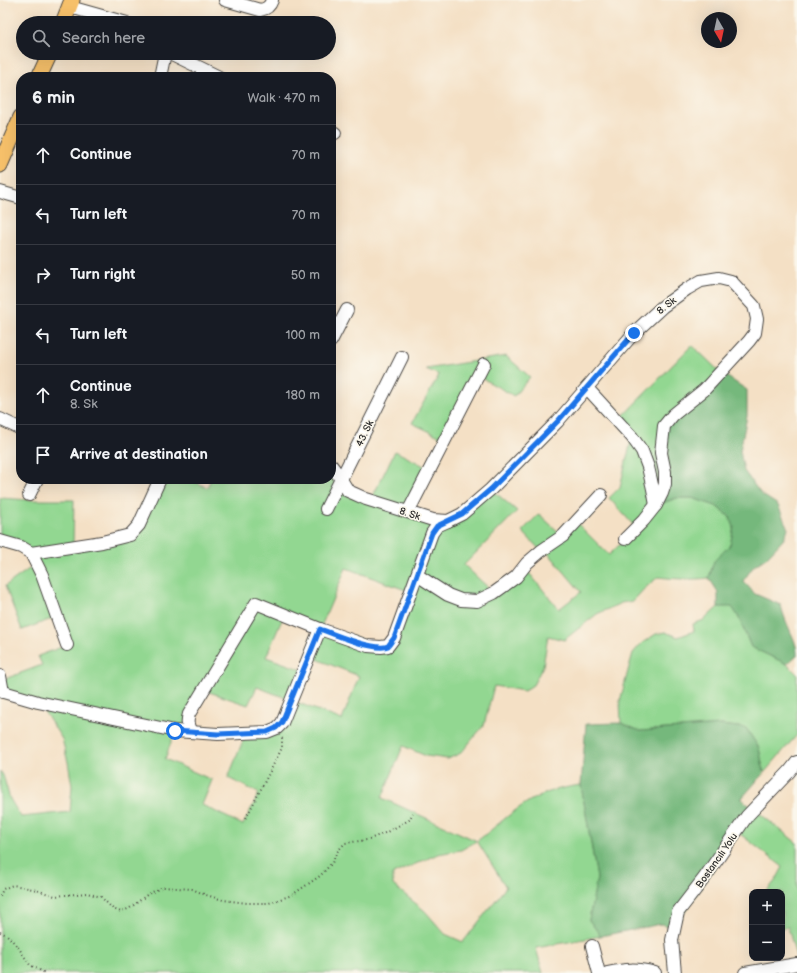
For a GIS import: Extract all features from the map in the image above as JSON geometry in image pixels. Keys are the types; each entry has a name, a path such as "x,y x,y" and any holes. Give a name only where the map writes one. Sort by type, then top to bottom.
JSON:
{"main road":[{"path":"66,16 71,3"},
{"path":"41,72 47,60"},
{"path":"0,165 16,129"}],"street":[{"path":"225,0 260,10 265,10 269,7 272,0"},
{"path":"71,3 94,16"},
{"path":"71,3 107,16"},
{"path":"161,72 164,60"},
{"path":"185,60 210,72"},
{"path":"0,192 16,197"},
{"name":"8. Sk","path":"336,472 348,490 366,499 433,520 448,520 462,514 491,489 558,421 634,333 662,307 687,289 702,281 720,278 731,281 754,306 757,319 755,333 704,390 673,415 664,426 661,453 665,472 665,484 656,505"},
{"path":"336,331 347,310"},
{"name":"43. Sk","path":"326,509 342,480 402,357"},
{"path":"408,512 484,364"},
{"path":"587,388 632,437 642,451 648,467 656,505 644,520 625,539"},
{"path":"0,419 16,427"},
{"path":"29,495 34,484"},
{"path":"32,553 102,542 130,535 139,525 158,484"},
{"path":"417,575 448,595 461,600 477,601 494,594 516,577 527,563 541,551 563,536 601,495"},
{"path":"191,732 187,720 189,714 256,603 320,629 368,646 388,646 394,638 432,533 437,526 448,520"},
{"path":"0,541 21,546 32,553 48,590 67,645"},
{"path":"0,676 2,692 38,702 101,716 175,731 218,734 267,732 276,728 282,722 320,629"},
{"name":"Bostancılı Yolu","path":"675,973 672,940 678,912 705,877 747,816 797,762"},
{"path":"592,946 599,973"},
{"path":"745,973 780,970 797,964"},
{"path":"607,973 622,970 642,970 656,973"}],"path":[{"path":"246,818 282,748 282,722"},
{"path":"0,896 3,889 13,885 55,896 87,893 101,897 113,909 121,912 130,908 148,894 162,887 192,889 223,900 247,903 269,903 292,895 320,876 332,863 337,852 345,843 368,840 385,834 408,820 413,813"},
{"path":"0,932 7,935 30,965 45,973"}],"green space":[{"path":"692,345 720,372 665,472 657,505 677,498 692,498 716,506 730,517 734,527 730,545 714,561 709,578 684,579 658,577 633,601 621,603 597,614 564,640 548,636 543,666 533,685 524,691 494,686 484,725 461,753 448,759 426,756 403,746 382,798 477,841 531,800 554,790 581,785 597,878 589,920 601,936 536,948 543,973 0,973 0,771 3,775 10,799 21,817 70,812 72,786 62,739 38,702 0,691 2,680 42,665 38,656 67,645 57,617 22,630 5,586 36,564 31,553 0,541 0,498 74,500 73,546 130,535 157,484 199,484 207,488 209,484 336,484 336,472 343,482 371,500 395,451 430,469 408,512 448,521 491,489 517,511 464,565 494,593 524,567 559,609 581,592 545,549 541,551 522,531 539,514 563,536 576,522 609,555 636,528 609,498 620,487 632,437 617,422","holes":["346,568 411,592 388,646 320,629","284,615 320,629 309,656 359,676 342,720 291,700 303,670 266,657","257,687 291,700 277,728 246,733 228,778 259,793 243,825 202,805 212,780 165,759 175,731 188,726 203,690 248,705","477,841 506,887 463,942 445,934 425,911 393,885 393,874 438,854 461,850"]},
{"path":"506,356 530,377 514,396 478,376 445,439 412,423 439,375 426,369"},
{"path":"720,372 747,390 747,416 740,451 744,471 761,494 778,505 788,529 783,540 766,558 754,566 743,581 755,594 781,605 797,650 797,655 787,664 751,647 738,616 732,607 718,607 718,592 709,578 714,561 730,545 734,527 730,517 716,506 692,498 677,498 656,505 662,493 664,426"},
{"path":"732,606 738,616 751,647 787,664 797,674 797,735 764,773 759,748 746,728 721,725 640,731 621,723 620,701 633,653 642,643 656,634 665,632 678,637 694,631 693,624 704,620 718,607"},
{"path":"621,723 640,731 721,725 746,728 759,748 764,773 741,799 754,809 674,928 661,924 601,936 589,920 597,878 581,785 586,724"},
{"path":"754,809 797,843 797,961 788,927 785,928 785,889 768,889 776,880 783,867 736,831"}],"route":[{"path":"175,731 218,734 267,732 276,728 282,722 320,629 368,646 388,646 394,638 432,533 437,526 462,514 491,489 558,421 634,333"}]}
